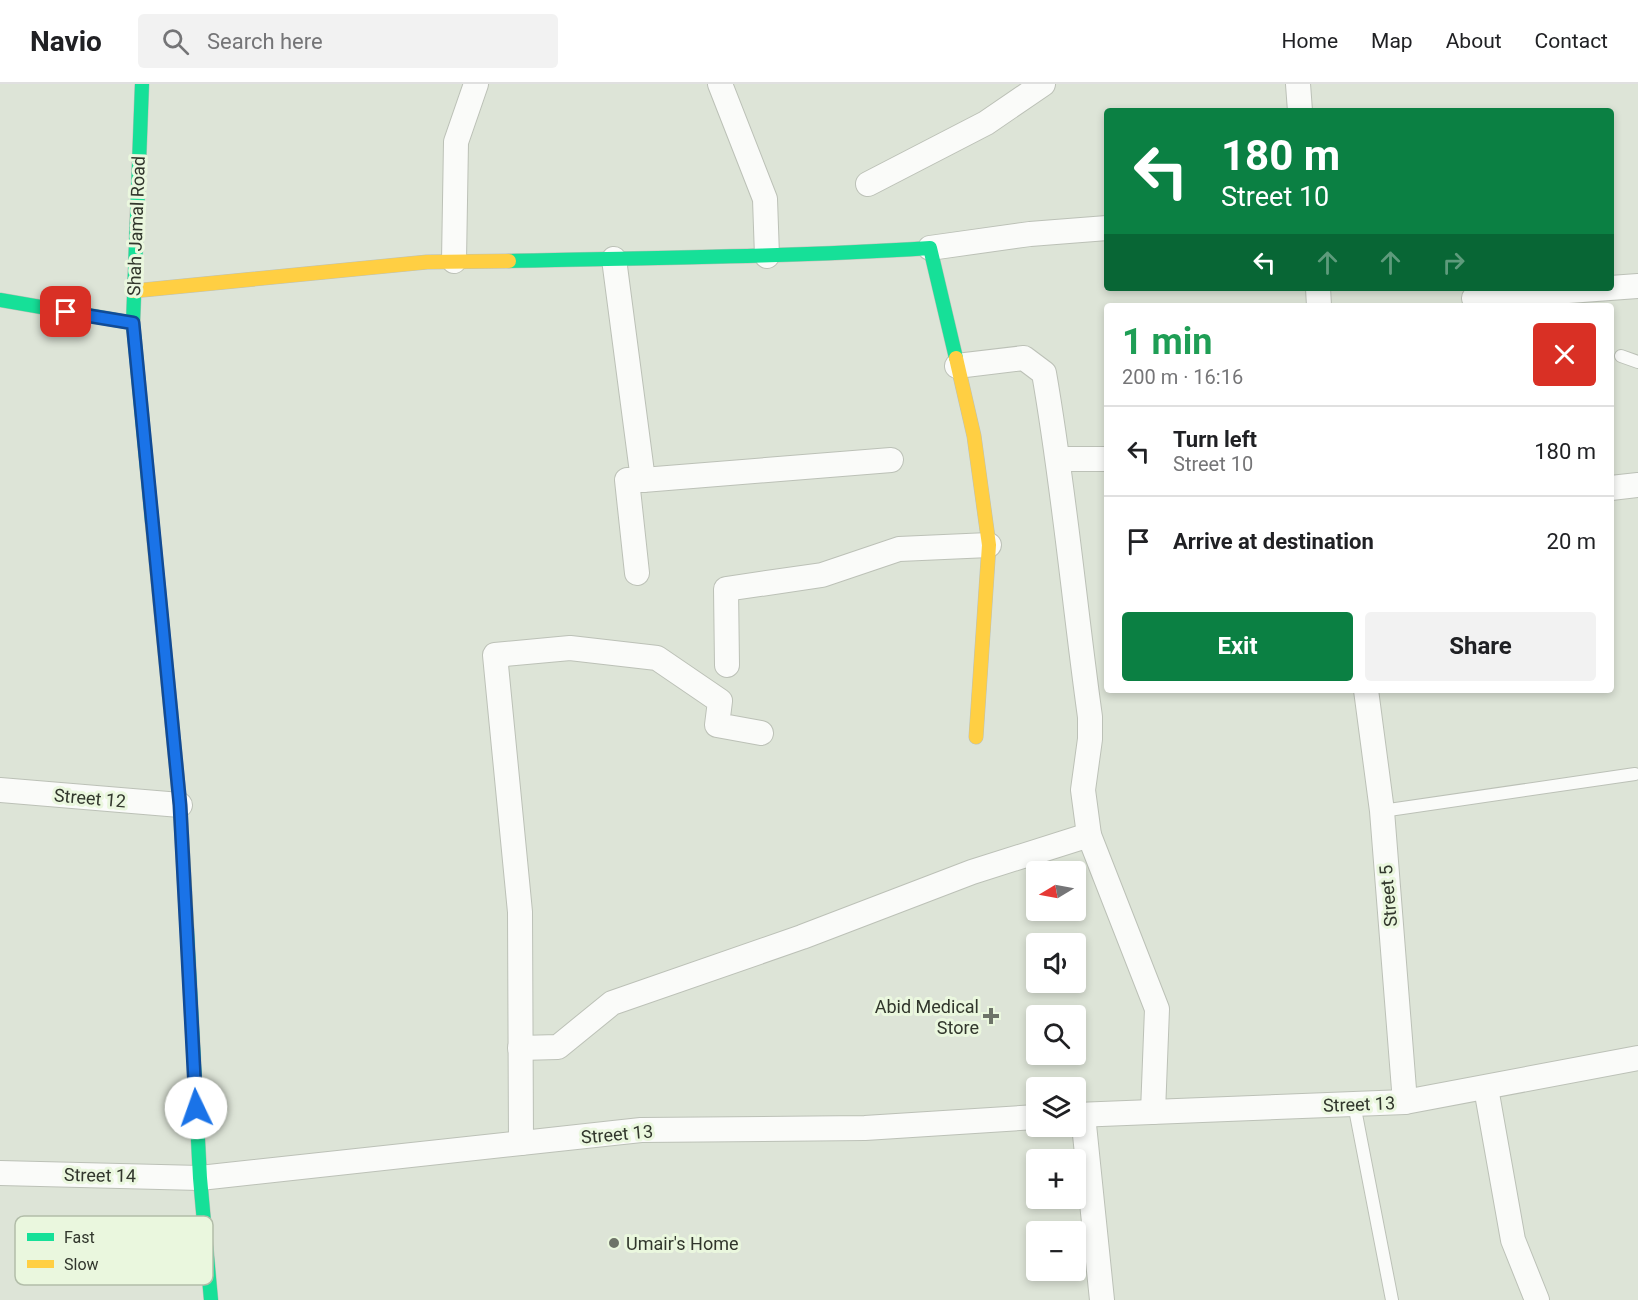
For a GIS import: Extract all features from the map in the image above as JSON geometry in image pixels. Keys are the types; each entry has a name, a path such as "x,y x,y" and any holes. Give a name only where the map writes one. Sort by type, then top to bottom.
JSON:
{"main road":[{"name":"Shah Jamal Road","path":"142,84 133,323 180,805 203,1216"},
{"path":"133,291 427,262 767,256 930,248 974,436 988,544 976,737"},
{"path":"0,300 133,323"},
{"name":"Shah Jamal Road","path":"210,1285 211,1300"}],"street":[{"path":"454,261 456,141 476,84"},
{"path":"720,84 765,199 767,256"},
{"path":"868,184 986,123 1043,84"},
{"path":"1298,84 1300,108"},
{"path":"930,248 1030,234 1104,228"},
{"path":"614,259 643,480"},
{"path":"1614,288 1638,286"},
{"path":"1474,298 1570,291"},
{"path":"957,366 1024,358 1044,373 1058,459 1090,717 1090,739 1083,790 1089,835 1157,1009 1153,1112"},
{"path":"637,573 627,480 891,459"},
{"path":"1058,459 1104,459"},
{"path":"1614,488 1638,485"},
{"path":"728,665 726,589 822,575 899,549 988,544"},
{"path":"521,1143 520,912 495,655 570,648 657,658 720,701 717,725 761,733"},
{"name":"Street 5","path":"1366,693 1382,811 1405,1102"},
{"name":"Street 12","path":"0,790 180,805"},
{"path":"520,1048 558,1047 612,1004 802,937 972,872 1089,835"},
{"name":"Street 13","path":"1086,1115 1405,1102 1638,1058"},
{"path":"1486,1088 1513,1240 1537,1300"},
{"name":"Street 13","path":"200,1178 641,1130 865,1128 1026,1118"},
{"path":"1082,1137 1102,1300"},
{"name":"Street 14","path":"0,1173 200,1178"}],"lane":[{"path":"1621,356 1638,362"},
{"path":"1382,811 1635,774"},
{"path":"1354,1104 1392,1300"}],"traffic: fast":[{"path":"142,84 133,323 152,521"},
{"path":"509,261 772,255 930,248 956,358"},
{"path":"0,300 133,323"},
{"path":"187,930 203,1216"},
{"path":"210,1285 211,1300"}],"traffic: slow":[{"path":"133,291 427,262 509,261"},
{"path":"956,358 974,436 989,545 976,737"},
{"path":"152,521 180,805 187,930"}],"place":[{"name":"Abid Medical Store","path":"991,1016"},
{"name":"Umair's Home","path":"614,1243"}],"route":[{"path":"66,312 133,323 180,805 196,1108"}]}
